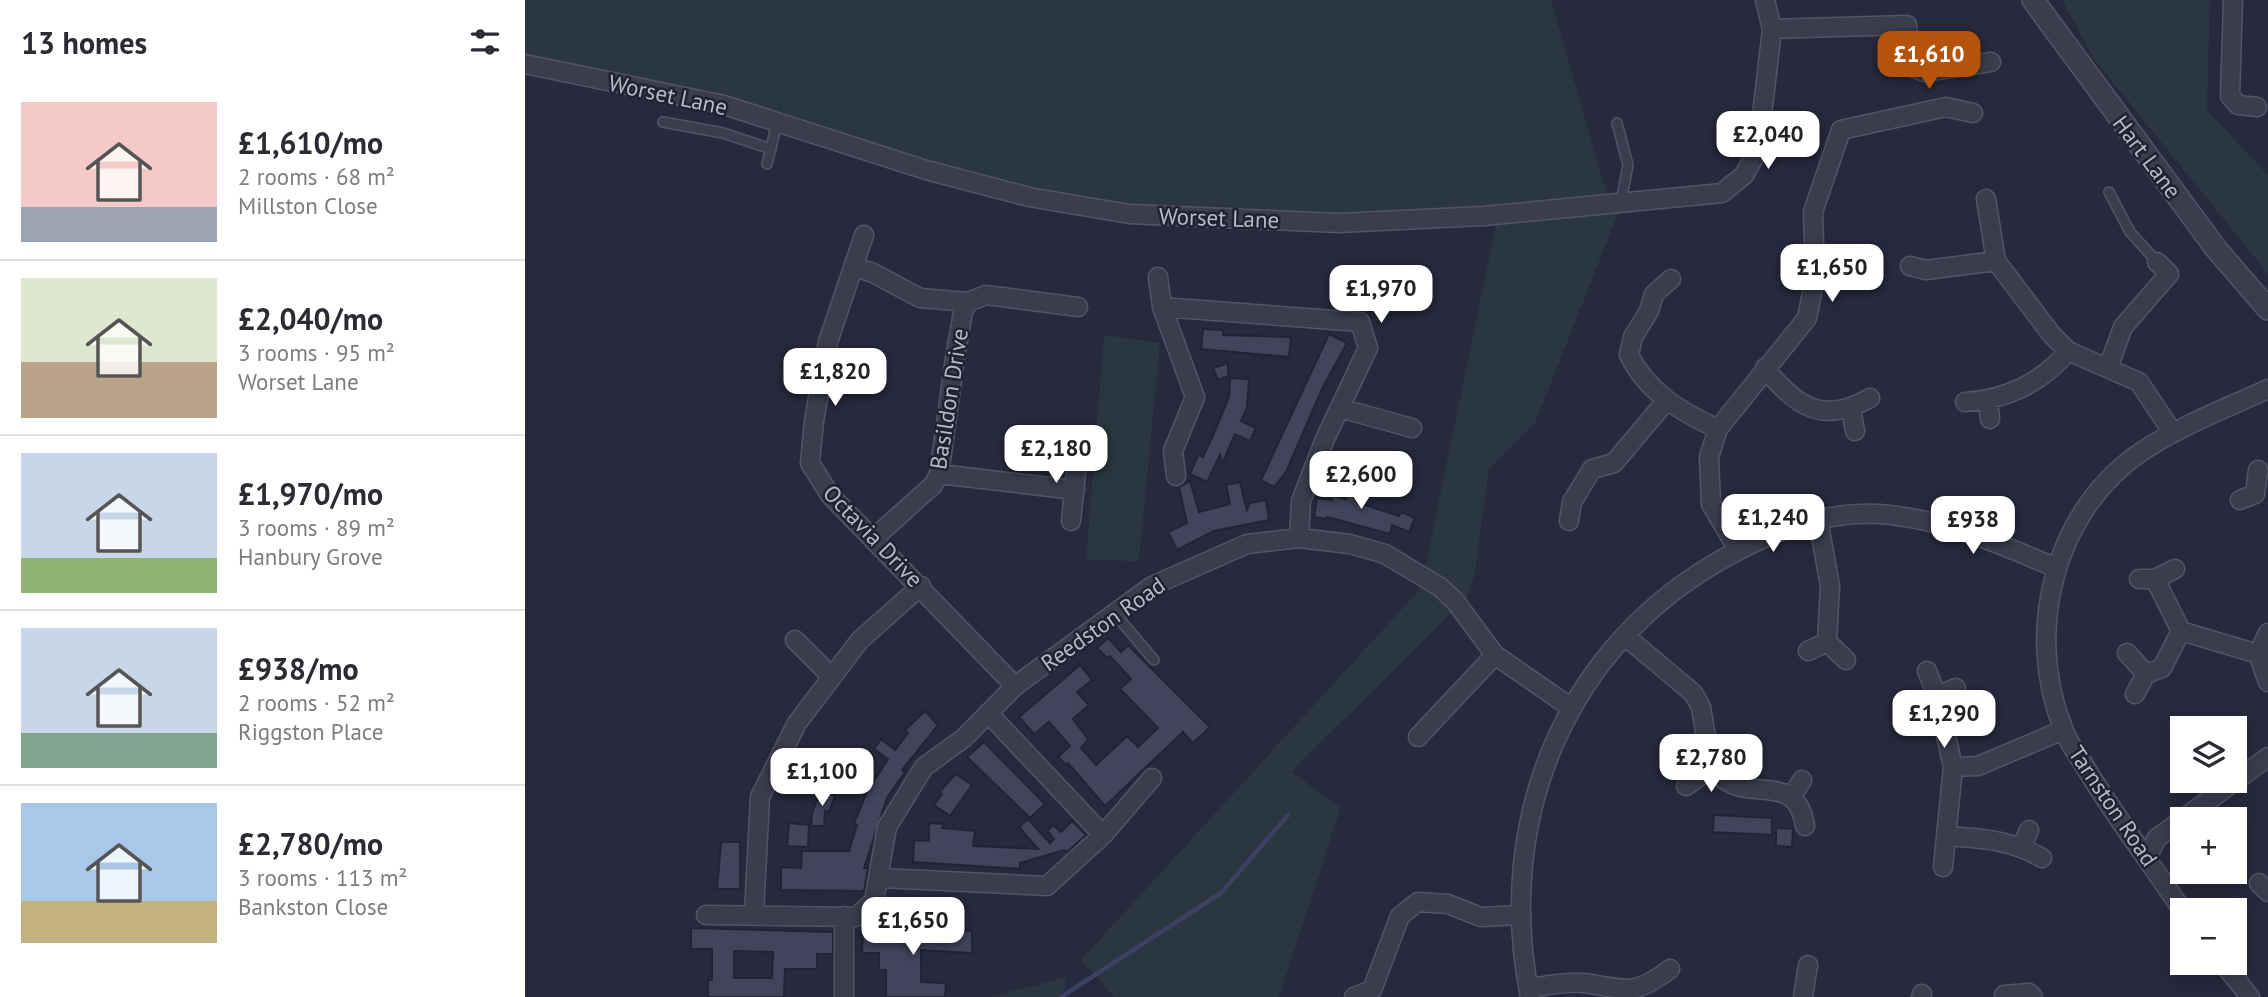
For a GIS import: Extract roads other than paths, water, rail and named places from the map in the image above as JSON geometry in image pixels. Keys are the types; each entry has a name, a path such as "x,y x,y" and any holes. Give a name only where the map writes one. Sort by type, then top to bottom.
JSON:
{"street":[{"name":"Worset Lane","path":"525,64 724,105 926,170 1029,198 1129,214 1339,223 1484,216 1722,193 1744,175 1758,150 1772,30 1765,0"},
{"name":"Hart Lane","path":"2033,0 2217,250 2268,309"},
{"path":"2233,0 2230,96 2238,105 2257,107"},
{"path":"1772,30 1907,25 1912,67 1918,70 1924,72 1991,62"},
{"path":"1738,550 1711,504 1709,457 1718,429 1807,318 1815,278 1813,212 1841,131 1945,99 1973,113"},
{"path":"1986,199 1996,261 2052,335 2068,351 2139,382 2173,433"},
{"name":"Octavia Drive","path":"863,235 855,267 828,342 810,463 830,495 1015,686"},
{"path":"1910,266 1926,270 1996,261"},
{"path":"855,267 873,273 919,299 968,302"},
{"path":"2108,368 2123,327 2168,273"},
{"path":"1158,277 1163,307 1195,397 1173,451 1176,476"},
{"path":"1671,279 1648,290 1649,311 1633,337 1629,355 1640,377 1666,401 1718,429"},
{"name":"Basildon Drive","path":"873,539 933,485 939,474 963,312 968,302 986,295 1077,307"},
{"path":"1163,307 1360,322 1368,348 1301,501 1299,538"},
{"path":"1965,402 1989,410 2050,371 2068,351"},
{"path":"1766,368 1780,388 1802,406 1828,412 1851,408 1870,398"},
{"name":"Tarnston Road","path":"2174,898 2105,801 2063,730 2051,691 2045,657 2048,595 2071,534 2109,480 2142,451 2173,433 2268,389"},
{"path":"1569,521 1564,501 1593,469 1615,463 1666,401"},
{"path":"1340,408 1412,428"},
{"path":"1851,408 1855,431"},
{"path":"1070,521 1078,454"},
{"path":"2254,498 2258,470"},
{"path":"939,474 1075,489"},
{"path":"1670,969 1650,988 1623,993 1582,983 1529,992 1520,915 1526,843 1533,804 1545,761 1570,707 1596,669 1625,636 1684,583 1738,550 1759,539 1818,519 1852,515 1898,517 1972,535 2056,568"},
{"path":"1818,519 1830,586 1827,642 1846,660"},
{"name":"Reedston Road","path":"706,915 754,913 856,917 874,901 887,827 924,767 964,738 1015,686 1152,586 1194,565 1247,544 1299,538 1350,544 1385,554 1418,573 1455,601 1495,655 1570,707"},
{"path":"2175,569 2147,579 2181,631 2258,654"},
{"path":"754,913 760,797 797,723 860,640 921,586"},
{"path":"2136,694 2146,674 2162,667 2181,631"},
{"path":"2268,633 2258,654 2268,682"},
{"path":"1625,636 1693,693 1700,707 1711,768 1729,783 1765,788 1791,797 1803,813 1805,827"},
{"path":"795,640 832,677"},
{"path":"1808,651 1827,642"},
{"path":"2127,653 2146,674"},
{"path":"1417,737 1495,655"},
{"path":"1927,671 1937,696 1953,767 1943,867"},
{"path":"1937,696 1956,688"},
{"path":"988,713 1103,835"},
{"path":"1953,767 1978,766 2063,730"},
{"path":"2199,807 2268,757"},
{"path":"1686,786 1711,768"},
{"path":"880,878 1047,886 1103,835 1152,778"},
{"path":"1791,797 1802,780"},
{"path":"2147,857 2157,838 2170,828"},
{"path":"1946,836 2025,838 2042,858"},
{"path":"1354,997 1371,990 1401,916 1418,902 1448,904 1481,917 1520,915"},
{"path":"844,916 844,997"},
{"path":"1803,997 1808,965"},
{"path":"2233,975 2250,997"},
{"path":"2004,995 2029,993 2033,997"}],"lane":[{"path":"663,122 723,133 771,149"},
{"path":"767,164 777,123"},
{"path":"1617,123 1628,165 1621,202"},
{"path":"2109,192 2130,232 2168,273"},
{"path":"1115,614 1154,660"}],"waterway":[{"path":"1061,997 1221,893 1288,815"}]}
